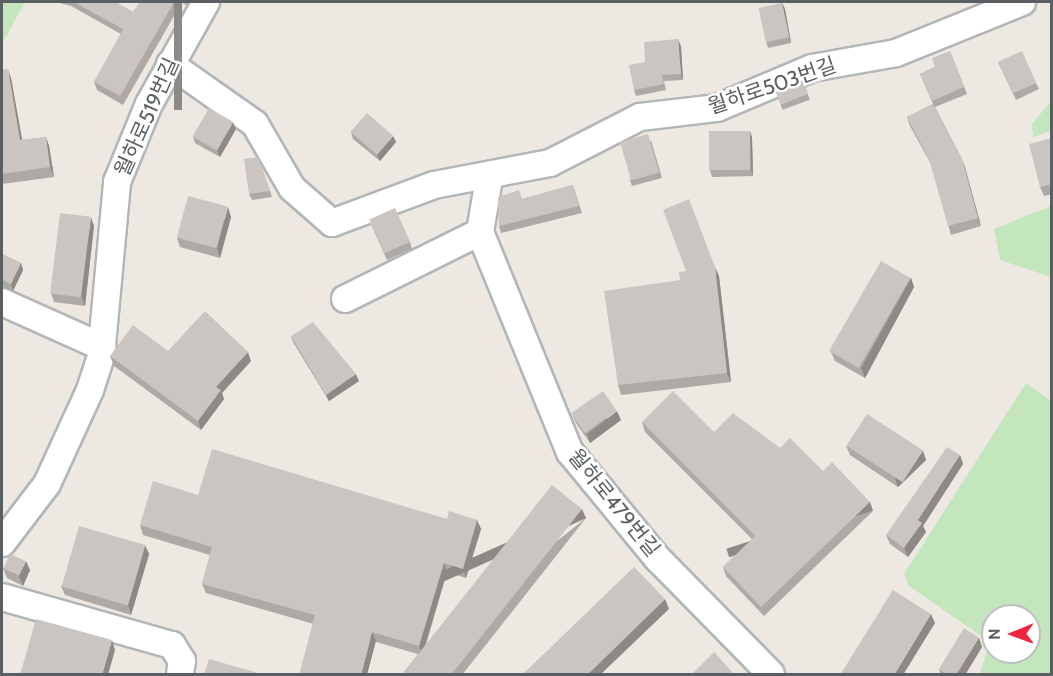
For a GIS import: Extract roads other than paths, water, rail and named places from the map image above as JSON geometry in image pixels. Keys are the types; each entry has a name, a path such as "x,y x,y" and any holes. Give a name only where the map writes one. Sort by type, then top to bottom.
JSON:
{"lane":[{"name":"월하로519번길","path":"2,543 47,484 90,390 102,347 117,182 170,64 206,2"},
{"name":"월하로503번길","path":"170,64 255,124 292,188 332,223 434,185 489,179 550,163 640,117 717,108 813,68 896,53 1022,2"},
{"path":"345,299 480,232 489,179"},
{"name":"월하로479번길","path":"480,232 570,452 658,560 771,675"},
{"path":"2,302 102,347"},
{"path":"2,597 172,645 182,661 180,675"}]}
